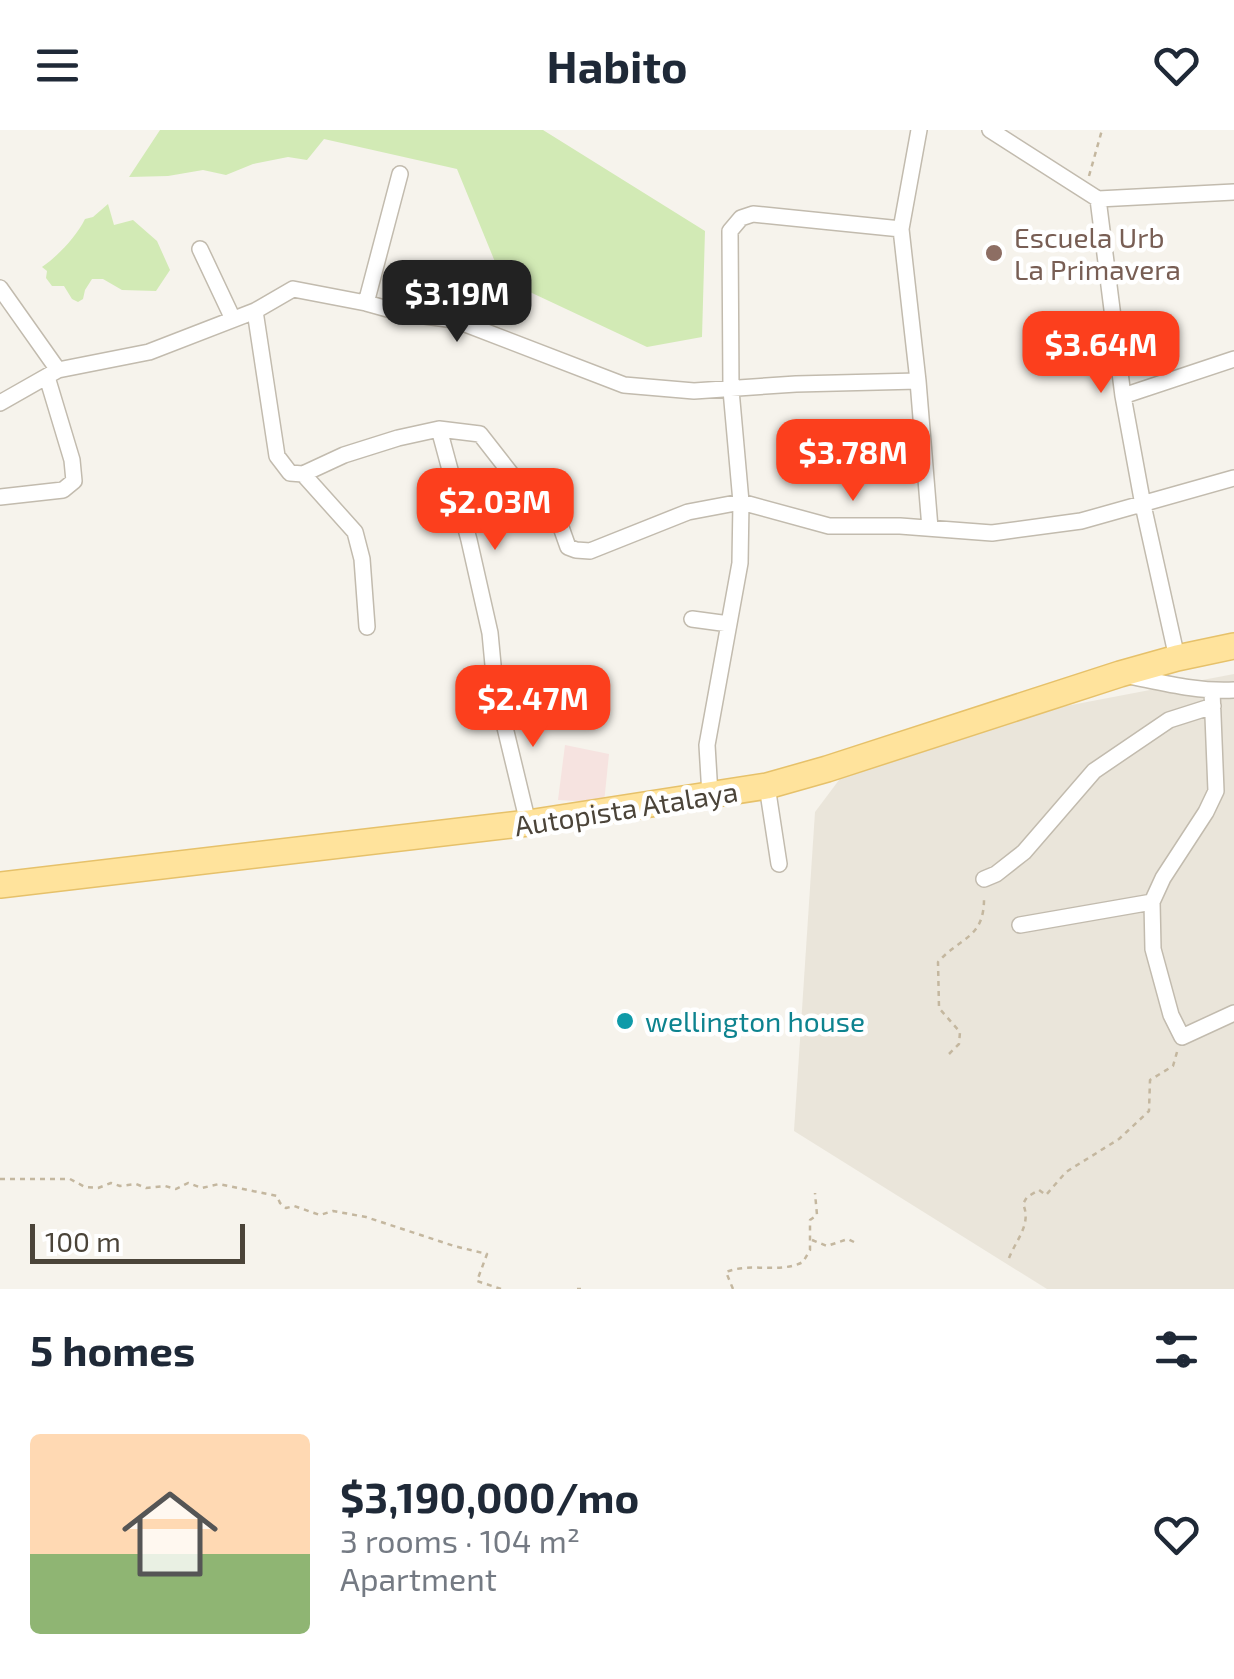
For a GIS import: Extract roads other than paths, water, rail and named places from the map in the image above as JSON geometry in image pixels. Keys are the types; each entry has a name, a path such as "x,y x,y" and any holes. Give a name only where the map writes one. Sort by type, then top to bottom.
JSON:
{"main road":[{"name":"Autopista Atalaya","path":"0,885 528,824 767,786 1120,674 1234,646"}],"street":[{"path":"919,130 901,229 930,528"},
{"path":"990,130 1091,194 1234,192"},
{"path":"366,302 400,174"},
{"path":"1091,194 1144,505 1177,658"},
{"path":"710,796 707,745 740,563 741,502 731,390 730,232 740,218 753,214 901,229"},
{"path":"200,249 233,318"},
{"path":"0,288 52,374 74,481 63,490 0,497"},
{"path":"0,403 52,374 149,352 255,311 293,289 455,320 624,384 662,390 918,381"},
{"path":"255,311 276,456 290,473 303,474 344,454 440,429 480,434 512,475 550,496 568,546 576,550 590,551 688,512 741,502 829,526 992,533 1046,527 1144,505 1234,478"},
{"path":"1124,396 1234,359"},
{"path":"440,429 490,632 495,686 528,824"},
{"path":"303,474 356,532 367,627"},
{"path":"692,619 728,624"},
{"path":"1120,674 1213,698"},
{"path":"984,880 1024,852 1094,771 1169,720 1234,690"},
{"path":"1213,698 1216,791 1152,902 1152,948 1171,1016 1182,1037 1234,1013"},
{"path":"767,786 779,864"},
{"path":"1020,925 1152,902"}],"place":[{"name":"Escuela Urb La Primavera","path":"994,253"},
{"name":"wellington house","path":"625,1021"}]}
